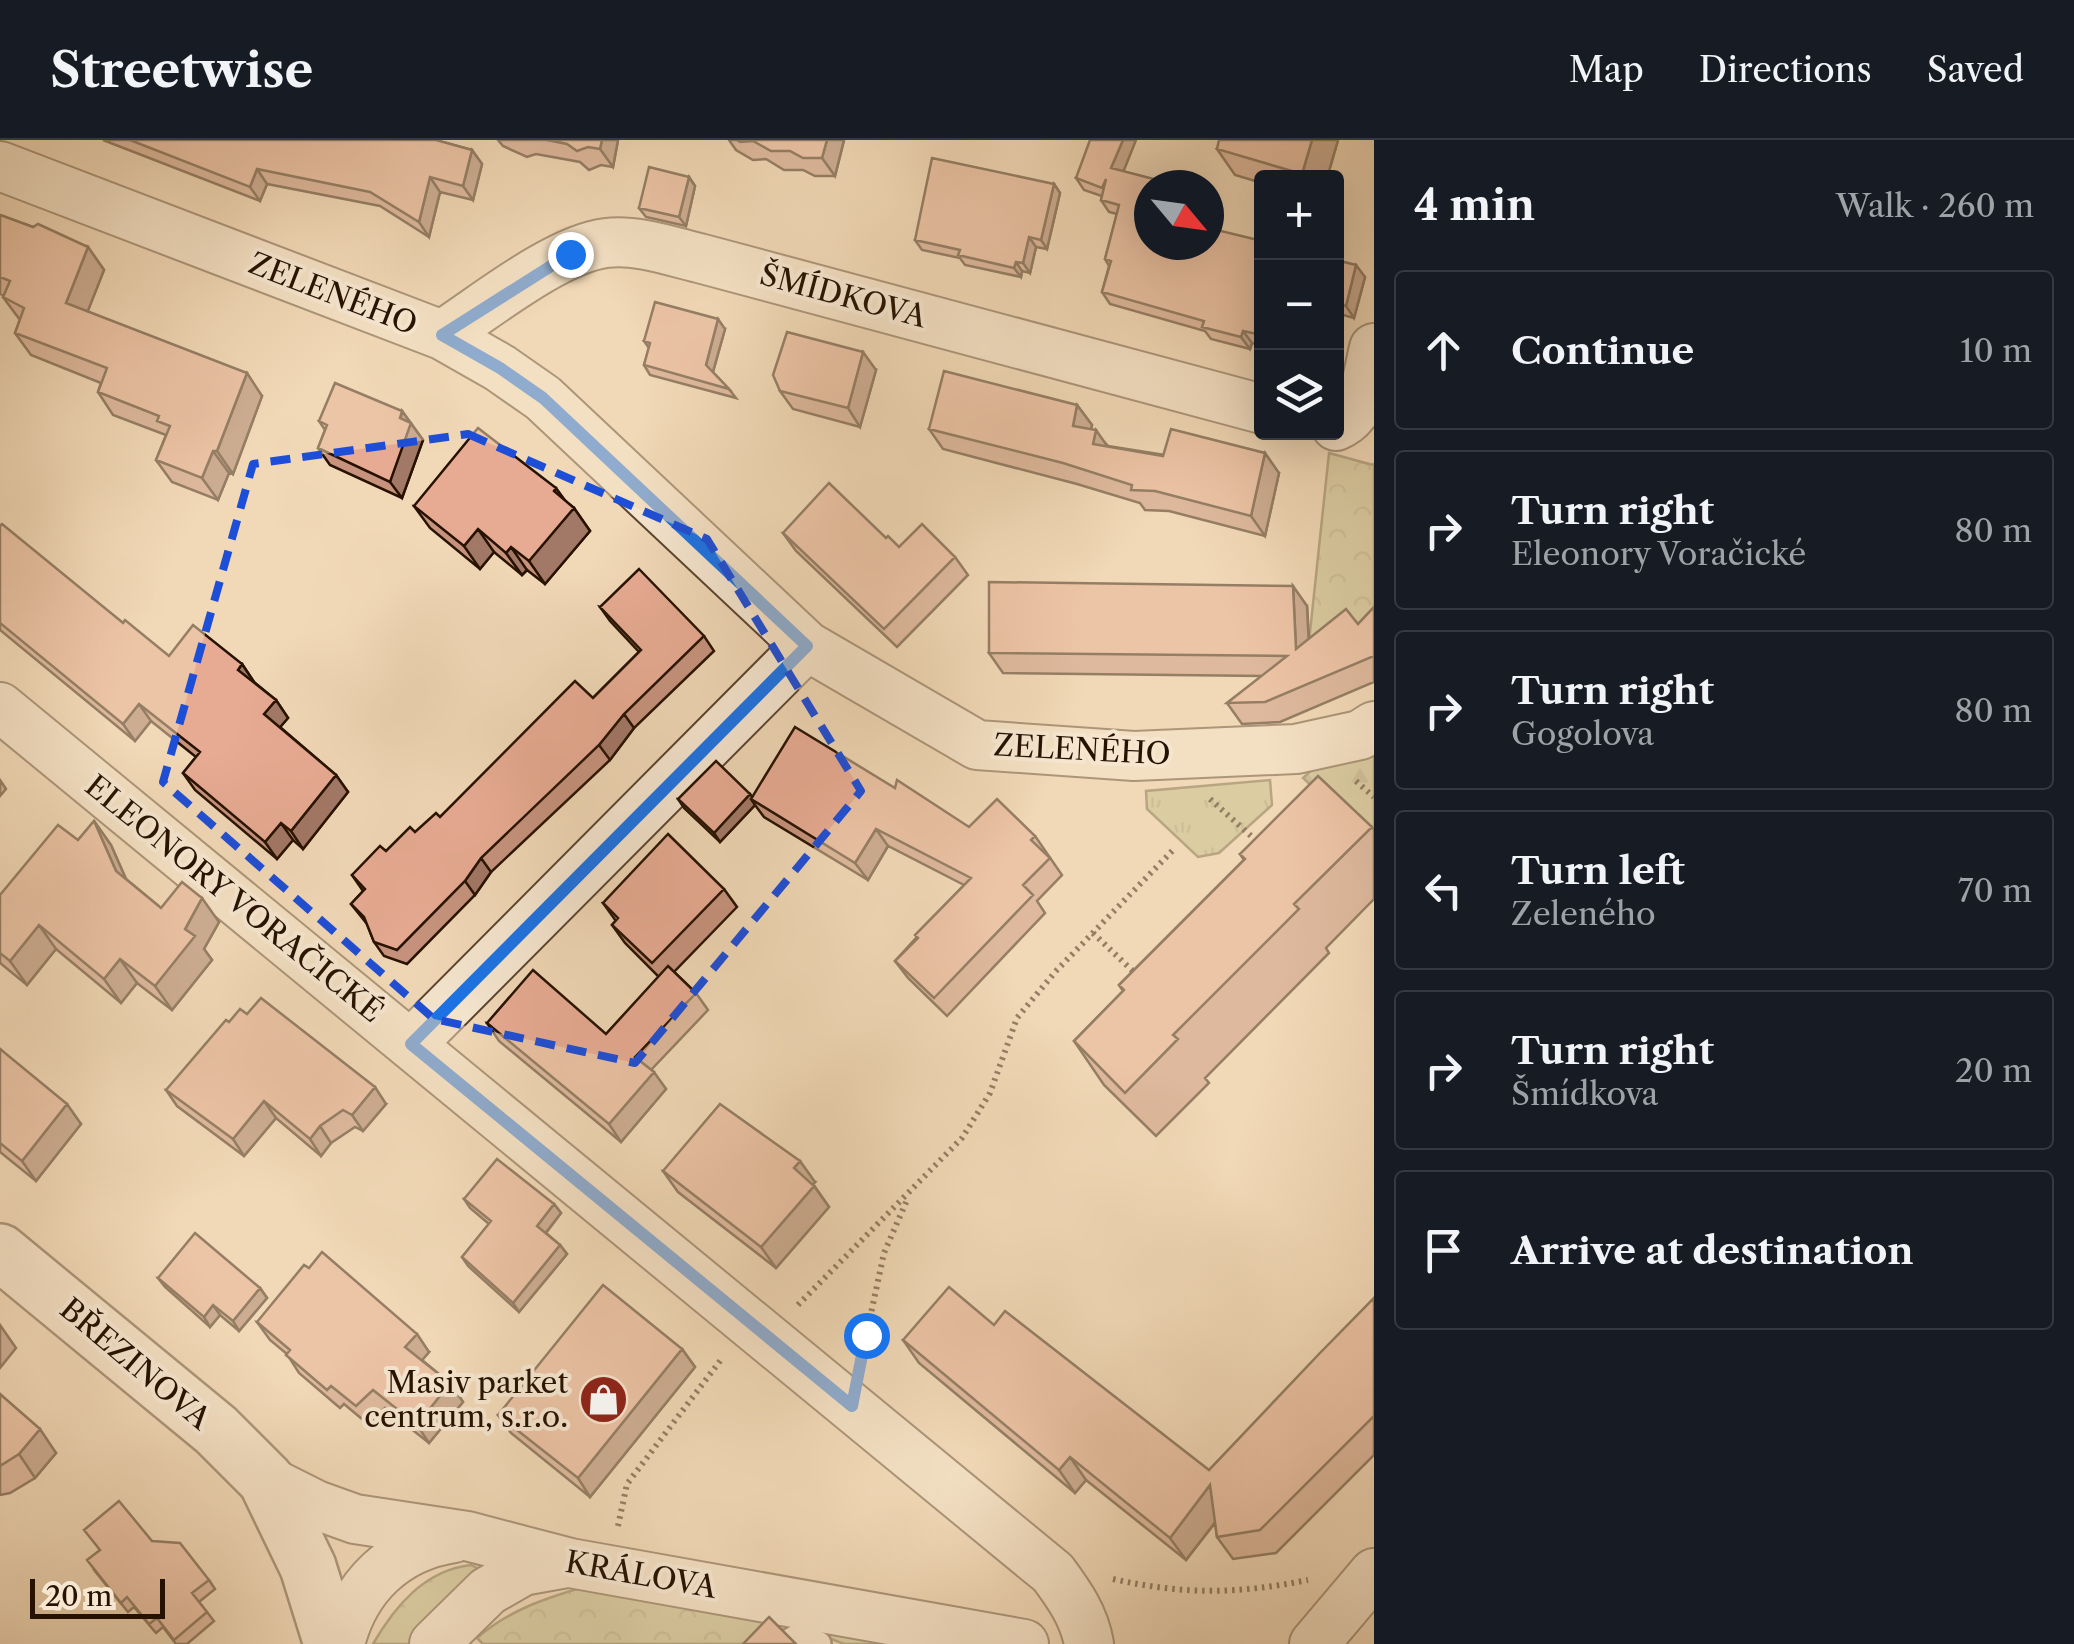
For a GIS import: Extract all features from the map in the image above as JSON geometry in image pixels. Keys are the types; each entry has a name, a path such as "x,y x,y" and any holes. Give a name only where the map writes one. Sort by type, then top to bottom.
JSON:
{"street":[{"name":"ZELENÉHO","path":"0,166 442,335 500,368 543,398 807,646 977,745 1160,755 1296,750 1360,735 1374,726"},
{"name":"ŠMÍDKOVA","path":"442,335 570,254 605,243 630,243 699,258 1254,407"},
{"path":"1344,421 1360,405 1374,348"},
{"path":"411,1044 807,646"},
{"name":"ELEONORY VORAČICKÉ","path":"0,707 1053,1573 1074,1602 1086,1627 1088,1644"},
{"name":"BŘEZINOVA","path":"0,1252 216,1430 266,1480 308,1567 332,1644"},
{"name":"KRÁLOVA","path":"266,1480 316,1506 354,1519 467,1536 570,1563 1024,1644"},
{"path":"340,1644 355,1602 380,1571 400,1554 430,1542 467,1536"},
{"path":"434,1644 488,1591 523,1570 570,1563"},
{"path":"1314,1644 1374,1573"}],"lane":[{"path":"786,1644 796,1638 818,1644"}],"path":[{"path":"1160,755 1269,851"},
{"path":"749,1323 785,1317 962,1138 990,1093 1017,1018 1175,848"},
{"path":"1093,933 1146,983"},
{"path":"852,1406 884,1253 910,1194"},
{"path":"619,1515 626,1484 705,1379"},
{"path":"1040,1562 1182,1591 1252,1592 1323,1577"}],"highlighted area":[{"path":"468,434 707,539 861,791 635,1063 434,1019 163,782 253,464"}],"green space":[{"path":"1329,453 1374,463 1374,617 1306,670"},
{"path":"1374,752 1374,844 1303,778 1318,764"},
{"path":"1270,780 1272,805 1219,853 1198,857 1147,809 1146,791"},
{"path":"471,1565 481,1578 422,1644 373,1644 413,1592 439,1574"},
{"path":"587,1586 932,1644 844,1644 816,1633 750,1644 483,1644 477,1638 515,1612"}],"building":[{"path":"130,140 436,140 472,150 463,186 430,177 419,222 370,192 257,169 250,187"},
{"path":"547,140 602,140 600,149 588,147 577,151 567,144"},
{"path":"737,140 827,140 822,158 803,158 790,151 771,151 753,141"},
{"path":"1090,140 1123,140 1111,168 1134,174 1134,260 1224,260 1224,232 1254,239 1254,333 1243,331 1241,337 1202,327 1204,321 1102,292 1111,261 1105,259 1119,205 1101,200 1106,179 1102,188 1076,178"},
{"path":"1219,140 1312,140 1303,170 1288,170 1217,149"},
{"path":"932,158 1054,184 1041,240 1029,237 1023,263 1016,262 1014,268 915,240"},
{"path":"649,167 689,177 679,217 639,208"},
{"path":"0,215 33,227 38,224 88,247 66,303 247,373 217,451 213,451 202,478 156,460 170,426 157,421 159,416 98,392 107,368 15,333 24,308 3,297 10,281 0,277"},
{"path":"1344,262 1356,265 1344,305"},
{"path":"655,302 718,319 706,365 729,389 644,365 650,343 644,341"},
{"path":"787,332 863,352 848,408 780,391 773,375"},
{"path":"944,371 1077,405 1073,426 1096,430 1093,444 1163,456 1171,429 1265,453 1251,516 1155,491 1131,490 1132,485 1063,463 929,429"},
{"path":"335,383 402,411 400,418 411,423 390,482 318,448 327,425 319,421"},
{"path":"478,428 556,488 554,491 574,508 529,561 511,547 506,553 478,529 464,546 414,506"},
{"path":"829,483 899,547 922,524 955,557 884,629 783,533"},
{"path":"2,524 169,656 193,625 242,664 238,670 276,700 264,714 336,775 291,831 281,823 265,842 183,773 200,752 139,704 123,724 0,623"},
{"path":"639,569 704,636 624,714 599,745 481,858 465,881 397,950 374,942 364,917 351,904 365,889 352,875 380,846 386,851 410,827 415,832 436,813 440,817 575,681 593,698 641,650 600,607"},
{"path":"989,582 1293,586 1296,649 1346,609 1358,624 1374,607 1374,656 1265,702 1227,703 1287,656 989,653"},
{"path":"795,727 895,788 897,780 969,827 997,799 1035,836 1031,840 1050,858 1023,885 1033,895 934,998 895,961 971,878 876,829 855,863 751,799"},
{"path":"716,761 750,794 714,833 678,799"},
{"path":"1318,776 1372,827 1294,904 1299,909 1173,1035 1178,1039 1125,1093 1074,1041 1124,990 1119,985 1245,859 1240,854"},
{"path":"94,821 116,871 161,908 182,882 202,898 185,929 195,936 155,986 120,959 104,979 39,925 10,961 0,953 0,895 58,825 78,840"},
{"path":"668,834 724,889 652,963 612,925 618,918 603,903"},
{"path":"668,966 696,993 635,1057 654,1072 609,1124 487,1023 533,970 606,1034"},
{"path":"261,998 375,1087 352,1115 343,1110 320,1126 310,1139 264,1101 233,1139 166,1090 226,1020 229,1022 240,1009 247,1014"},
{"path":"0,1049 67,1104 22,1161 0,1143"},
{"path":"720,1104 800,1161 794,1168 814,1186 761,1247 663,1171"},
{"path":"497,1159 554,1204 537,1226 560,1245 513,1303 462,1257 491,1221 464,1199"},
{"path":"195,1233 260,1288 233,1321 213,1305 204,1317 158,1278"},
{"path":"322,1252 417,1334 405,1347 450,1383 417,1425 373,1390 356,1406 331,1386 327,1390 286,1355 290,1350 257,1322 304,1265 309,1268"},
{"name":"Masiv parket centrum, s.r.o.","path":"603,1285 682,1349 578,1478 498,1415"},
{"path":"949,1287 994,1325 1005,1311 1209,1470 1374,1298 1374,1416 1260,1530 1217,1537 1210,1485 1170,1538 1070,1457 1059,1470 903,1340"},
{"path":"0,1394 40,1429 19,1454 0,1466"},
{"path":"119,1501 152,1541 180,1543 209,1580 192,1593 207,1612 174,1640 157,1618 149,1624 127,1597 121,1603 87,1560 100,1550 84,1530"},
{"path":"769,1617 796,1644 743,1644"}],"place":[{"name":"Masiv parket centrum, s.r.o.","path":"603,1400"}],"route":[{"path":"570,254 442,335 543,398 807,646 411,1044 852,1406 866,1335"}]}
